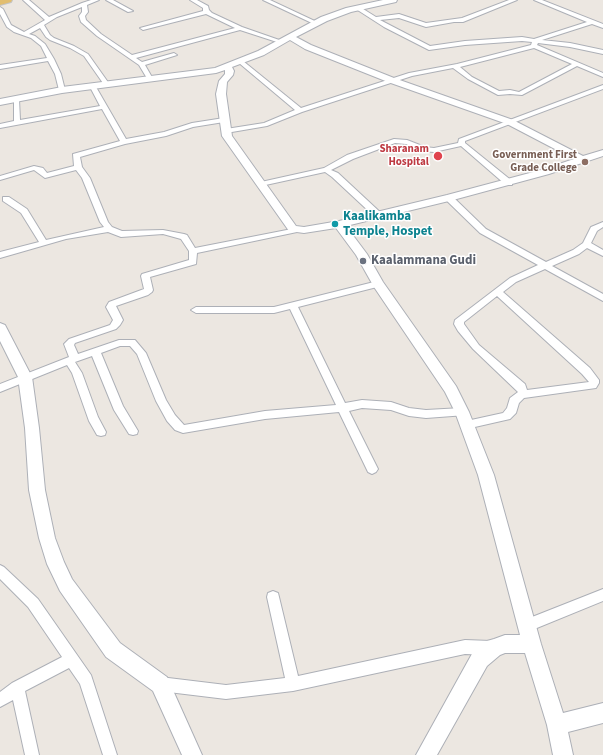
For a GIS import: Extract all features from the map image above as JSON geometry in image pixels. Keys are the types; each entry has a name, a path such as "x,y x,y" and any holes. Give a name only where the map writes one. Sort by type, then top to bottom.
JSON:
{"main road":[{"path":"0,2 8,0"}],"street":[{"path":"26,0 49,20"},
{"path":"25,34 49,20 96,0"},
{"path":"109,0 130,11"},
{"path":"193,0 206,7 206,12"},
{"path":"266,0 316,23"},
{"path":"0,102 62,90 216,70 241,62 286,40 316,23 358,8 393,0"},
{"path":"375,19 399,16 426,25 450,20 463,20 514,0"},
{"path":"537,0 603,26"},
{"path":"84,4 85,12 82,16 83,21 98,34 133,57 141,64 150,79"},
{"path":"358,8 375,19 429,48 522,39 534,43 603,75"},
{"path":"0,9 9,26 38,41 51,59 58,74 62,90"},
{"path":"143,28 206,12 240,28 308,47 391,80 443,99 479,110 510,122 584,158 603,164"},
{"path":"226,130 265,125 300,111 411,74 520,51 534,43 538,38 591,22"},
{"path":"41,25 48,36 52,39 72,47 86,55 107,85"},
{"path":"133,57 240,28"},
{"path":"534,43 570,45 603,52"},
{"path":"141,64 174,55"},
{"path":"0,66 51,59"},
{"path":"241,62 300,111"},
{"path":"454,66 470,78 498,93 510,92 520,94 577,64"},
{"path":"227,66 230,71 229,75 223,81 221,94 224,120 230,142 261,184 289,226 297,230"},
{"path":"93,87 124,142"},
{"path":"462,144 461,140 463,138 603,87"},
{"path":"16,99 17,123"},
{"path":"0,126 104,107"},
{"path":"109,229 99,212 86,178 78,167 75,158 80,154 124,142 166,134 192,126 224,120"},
{"path":"261,184 326,170 350,158 394,141 407,142 424,149 434,150 462,144"},
{"path":"462,144 508,183"},
{"path":"193,251 297,230 339,224 378,215 508,183 603,153"},
{"path":"0,178 34,168 40,170 45,176 78,167"},
{"path":"326,170 335,176 378,215"},
{"path":"449,198 483,231 601,295"},
{"path":"6,199 24,211 43,242"},
{"path":"339,224 361,254 378,284 451,390 464,419 486,475 530,635 557,725 563,755"},
{"path":"521,395 523,392 521,387 476,347 459,324 460,320 513,280 576,252 586,244 594,229 603,224"},
{"path":"0,255 65,236 109,229 121,234 165,232 184,237 193,251 193,262 145,276 149,290 112,304 111,308 118,320 118,323 114,327 72,341 69,344 76,373 93,418 101,432"},
{"path":"586,244 603,253"},
{"path":"196,310 274,310 378,284"},
{"path":"0,388 72,359 123,342 132,342 141,353 164,406 176,424 183,429 188,430 265,415 343,408 362,404 379,404 426,414 464,419 506,416 512,410 514,401 521,395 582,387 592,385 594,383 594,380 586,371 497,291"},
{"path":"293,306 372,469"},
{"path":"0,329 25,377 32,428 37,490 47,538 56,564 66,585 113,650 160,684 226,692 293,684 465,647 494,648"},
{"path":"95,351 118,407 133,431"},
{"path":"0,571 33,603 86,680 110,755"},
{"path":"426,755 480,659 494,648 530,635 603,595"},
{"path":"273,597 293,684"},
{"path":"0,700 17,688 72,659"},
{"path":"160,684 192,755"},
{"path":"17,688 32,755"},
{"path":"557,725 603,713"}],"place":[{"name":"Sharanam Hospital","path":"438,156"},
{"name":"Government First Grade College","path":"585,162"},
{"name":"Kaalikamba Temple, Hospet","path":"335,224"},
{"name":"Kaalammana Gudi","path":"363,261"}]}
